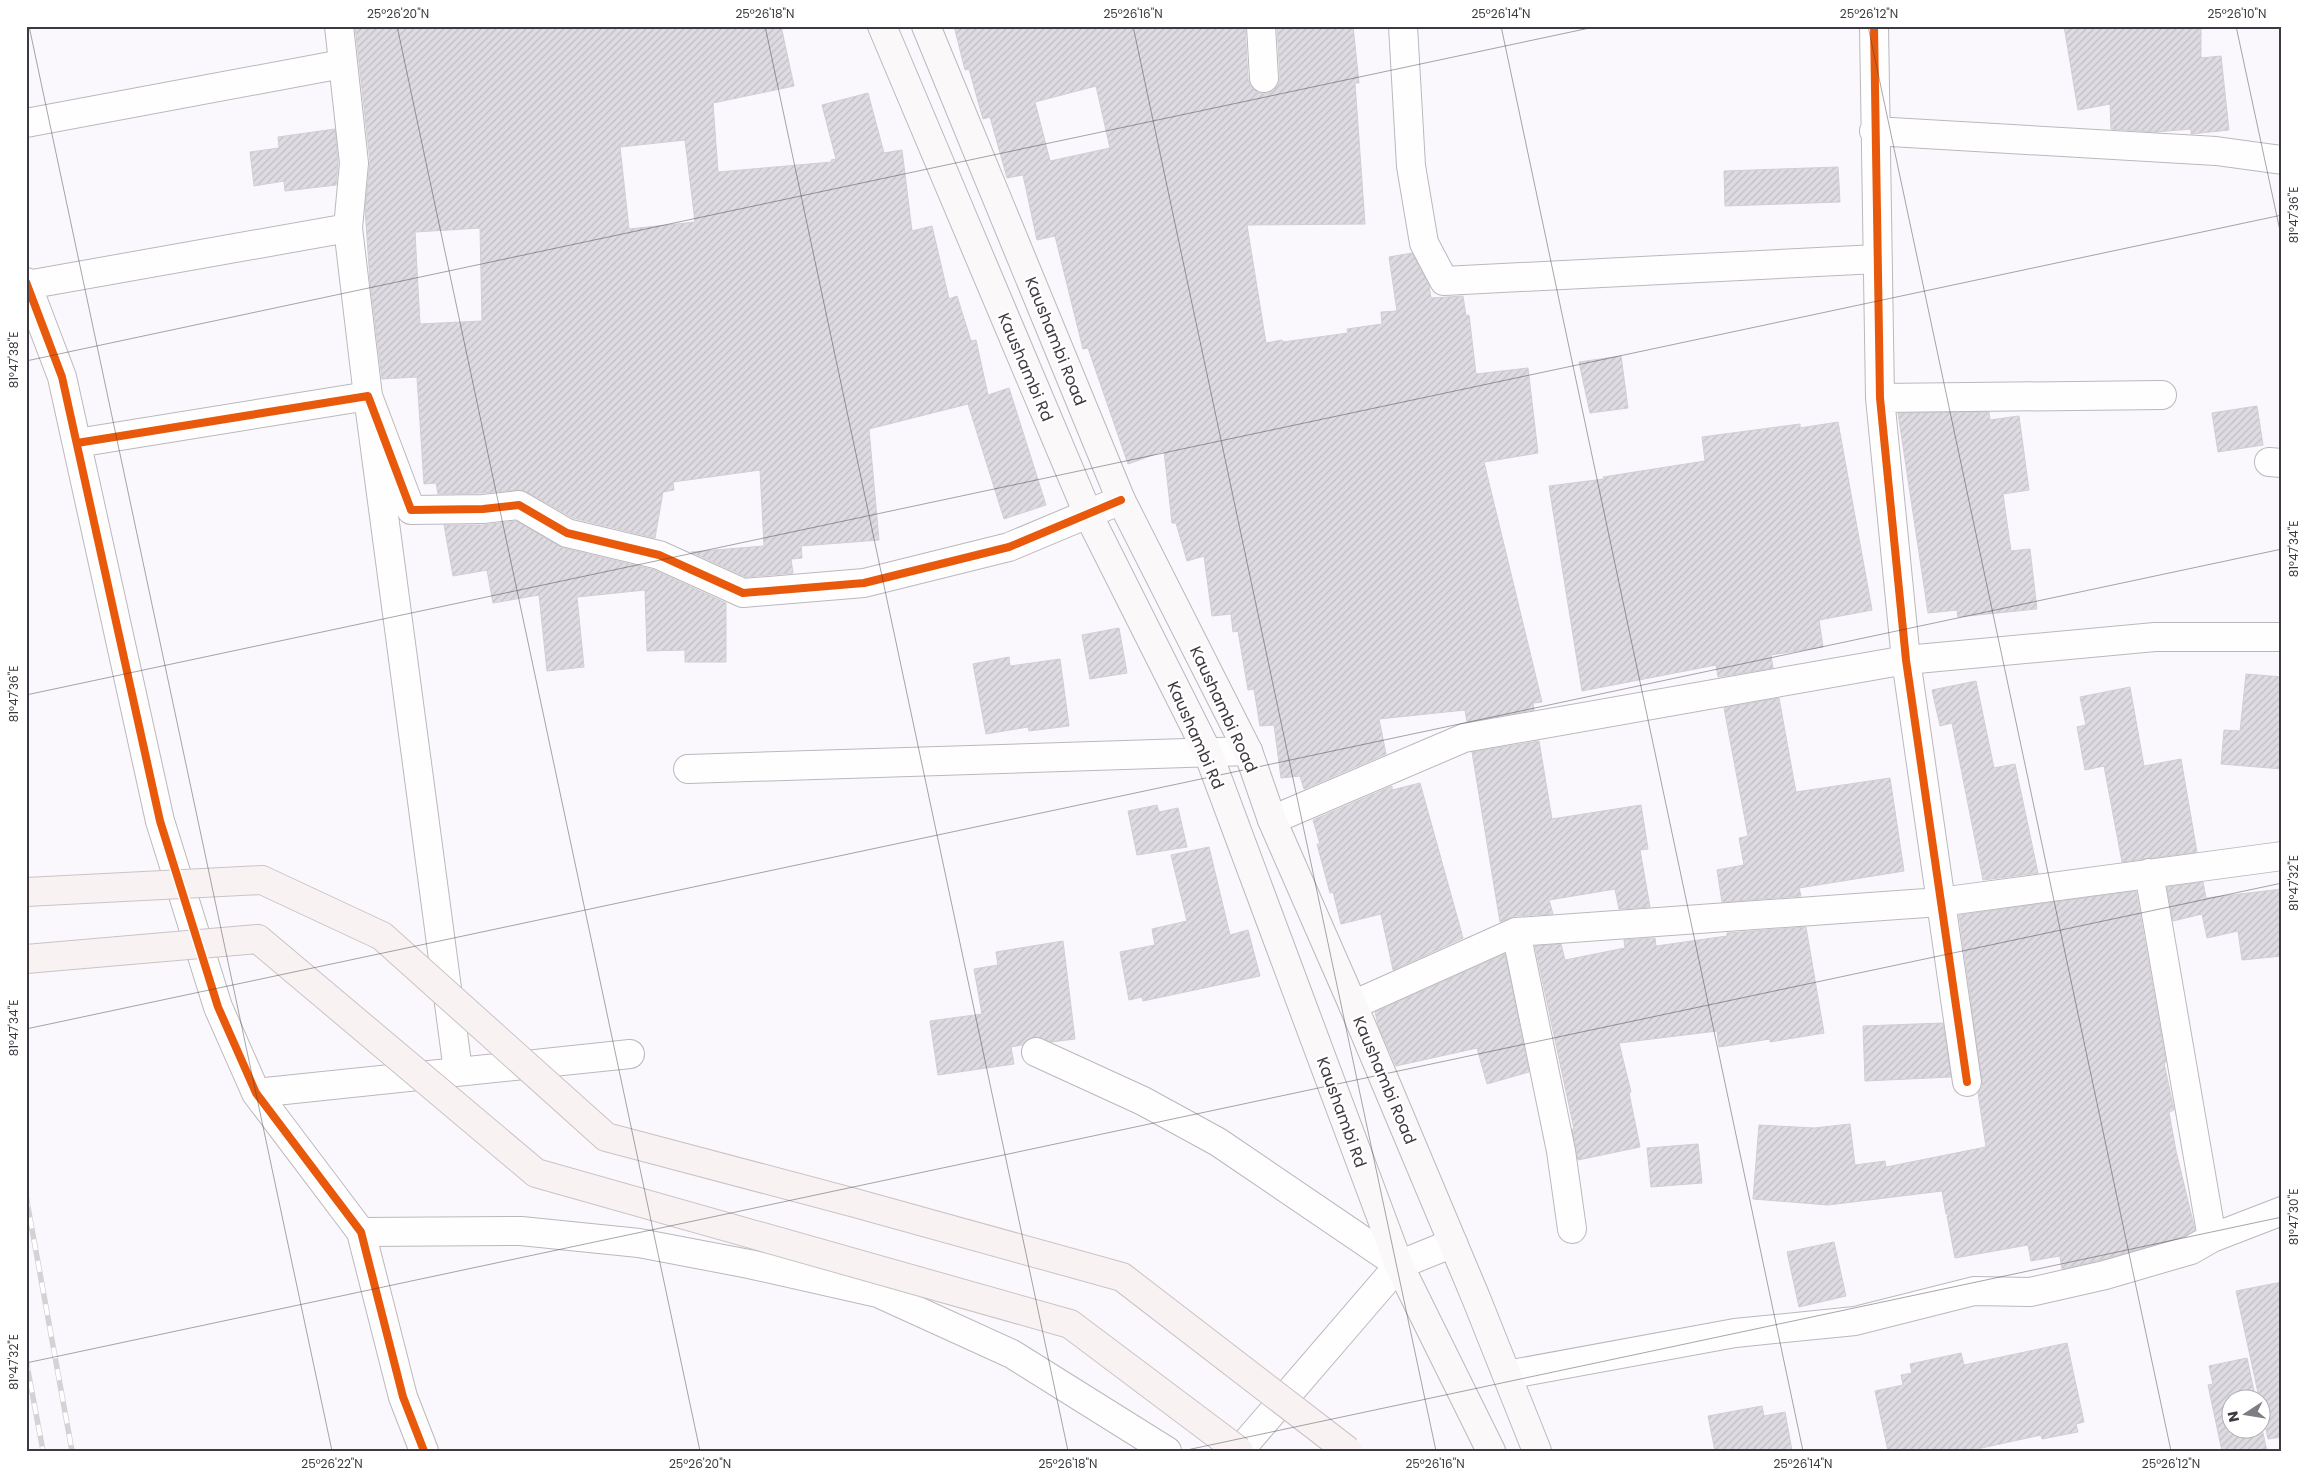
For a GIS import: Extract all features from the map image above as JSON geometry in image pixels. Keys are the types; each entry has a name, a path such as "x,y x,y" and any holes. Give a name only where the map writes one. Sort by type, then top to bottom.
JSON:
{"main road":[{"name":"Kaushambi Rd","path":"882,26 1088,514 1208,753 1399,1265 1491,1451"},
{"name":"Kaushambi Road","path":"926,26 1121,500 1248,751 1272,820 1353,1005 1453,1243 1537,1451"},
{"path":"26,892 262,880 382,936 606,1137 846,1200 1122,1277 1348,1451"},
{"path":"26,959 258,939 536,1173 1070,1324 1239,1451"}],"street":[{"path":"338,26 354,163 348,228 368,396 458,1071"},
{"path":"1261,26 1264,78"},
{"path":"1403,26 1414,185 1424,243 1444,281 1877,259"},
{"path":"1874,26 1874,131 1880,398 1906,660 1967,1082"},
{"path":"26,123 342,64"},
{"path":"1874,131 2216,151 2282,160"},
{"path":"348,228 27,284 62,377 160,821 218,1007 256,1092 362,1232 402,1397 424,1451"},
{"path":"1880,398 2162,395"},
{"path":"368,396 411,510 483,509 519,505 567,533 658,555 744,593 864,583 1009,547 1121,500"},
{"path":"77,443 368,396"},
{"path":"1272,820 1464,738 1906,660 2155,637 2282,637"},
{"path":"688,769 1248,751"},
{"path":"1353,1005 1516,932 1940,902 2282,856"},
{"path":"2149,873 2212,1238"},
{"path":"1516,932 1561,1151 1572,1229"},
{"path":"1036,1052 1143,1101 1218,1142 1399,1265"},
{"path":"256,1092 630,1054"},
{"path":"1507,1375 1735,1333 1855,1321 1974,1291 2030,1292 2104,1275 2191,1250 2212,1238 2282,1211"},
{"path":"362,1232 521,1231 638,1243 749,1264 878,1293 1012,1354 1167,1451"},
{"path":"1239,1451 1399,1265 1453,1243"}],"building":[{"path":"355,26 781,26 794,86 713,103 718,172 832,162 831,160 836,159 822,105 868,93 884,153 902,150 912,231 932,226 949,299 957,296 971,341 976,340 988,395 1009,388 1046,505 1004,519 968,404 869,429 879,540 801,546 802,558 791,559 793,573 746,577 691,552 764,546 760,470 673,482 674,490 663,492 655,538 573,518 527,492 518,490 438,494 436,483 424,484 417,377 382,379 370,281 365,209 370,161","holes":["685,140 695,222 629,229 620,147","480,228 482,321 420,324 415,232"]},
{"path":"954,26 1245,26 1248,79 1251,86 1257,92 1264,94 1273,91 1278,85 1280,78 1277,26 1353,26 1359,83 1355,83 1365,224 1247,225 1266,343 1348,333 1347,329 1382,324 1381,312 1397,311 1389,257 1412,253 1429,285 1431,298 1463,296 1466,316 1469,315 1476,374 1528,368 1538,453 1484,462 1542,702 1533,703 1534,710 1467,722 1465,710 1379,719 1386,754 1304,789 1300,776 1281,778 1274,725 1260,726 1254,689 1248,690 1238,631 1233,632 1231,614 1212,616 1204,556 1187,561 1176,523 1172,523 1164,451 1128,464 1088,348 1083,349 1055,236 1037,240 1023,175 1007,178 990,117 983,119 969,69 965,70","holes":["1096,86 1110,148 1050,161 1035,102"]},
{"path":"2064,26 2201,26 2201,58 2221,56 2229,130 2191,134 2191,129 2156,132 2111,129 2110,104 2078,110"},
{"path":"335,129 338,163 336,185 285,191 284,181 254,186 250,152 279,148 278,137"},
{"path":"1838,167 1840,202 1725,206 1724,171"},
{"path":"1621,356 1628,408 1590,413 1579,362"},
{"path":"2257,406 2263,445 2218,452 2212,413"},
{"path":"1989,412 1990,420 2019,416 2029,490 2003,494 2011,551 2030,549 2037,609 1958,617 1957,610 1928,613 1898,413"},
{"path":"1838,422 1872,610 1819,620 1823,647 1771,655 1773,668 1718,677 1716,665 1582,691 1549,486 1604,479 1603,477 1705,461 1702,437 1800,424 1800,428"},
{"path":"516,521 563,548 654,570 726,603 726,662 685,662 685,650 647,651 645,590 577,597 584,667 547,671 539,595 493,603 487,570 453,576 444,525 483,525"},
{"path":"1119,628 1127,673 1090,679 1082,635"},
{"path":"1009,657 1010,666 1060,659 1069,726 1029,731 1028,727 986,734 973,664"},
{"path":"2246,674 2282,677 2282,769 2221,764 2224,730 2240,731"},
{"path":"1976,681 1994,768 2015,764 2038,873 1983,880 1952,723 1940,726 1932,690"},
{"path":"2130,687 2144,766 2181,759 2197,852 2122,862 2104,766 2085,770 2077,727 2086,725 2080,697"},
{"path":"1779,698 1796,792 1890,778 1904,871 1799,888 1801,896 1722,902 1717,870 1744,865 1739,838 1748,836 1724,708"},
{"path":"1539,741 1552,819 1641,805 1648,849 1640,850 1650,907 1619,909 1615,889 1549,900 1553,914 1515,916 1500,922 1472,752"},
{"path":"1420,783 1463,938 1393,970 1381,914 1341,924 1333,892 1330,893 1317,844 1320,844 1313,820 1392,786 1392,790"},
{"path":"1157,805 1159,812 1178,808 1187,847 1137,855 1128,811"},
{"path":"1209,847 1230,935 1248,930 1260,976 1143,1001 1142,997 1129,1000 1120,952 1155,945 1152,929 1187,921 1171,855"},
{"path":"2203,882 2206,898 2282,889 2282,956 2242,960 2238,931 2207,938 2202,914 2173,921 2167,887"},
{"path":"2136,891 2166,1062 2164,1063 2174,1110 2169,1112 2176,1151 2195,1230 2185,1236 2062,1269 2060,1256 2031,1261 2028,1245 1955,1258 1947,1216 1953,1215 1946,1214 1942,1191 1828,1205 1753,1199 1759,1125 1814,1128 1850,1124 1855,1165 1885,1161 1886,1167 1986,1147 1978,1093 1982,1087 1982,1080 1959,915"},
{"path":"1806,927 1824,1033 1770,1042 1770,1039 1719,1047 1717,1031 1619,1043 1631,1092 1629,1093 1640,1147 1578,1160 1572,1129 1574,1129 1535,946 1561,944 1565,960 1625,948 1624,940 1655,938 1656,946 1727,936 1727,933"},
{"path":"1063,941 1075,1039 1051,1042 1034,1037 1022,1045 1011,1047 1014,1064 938,1075 930,1021 982,1014 974,969 998,965 996,952"},
{"path":"1505,954 1529,1072 1487,1084 1477,1048 1396,1066 1378,1025 1375,1012"},
{"path":"1943,1023 1951,1077 1865,1081 1863,1026"},
{"path":"1698,1144 1702,1183 1651,1187 1647,1148"},
{"path":"1834,1242 1846,1296 1799,1307 1787,1252"},
{"path":"2282,1282 2282,1437 2270,1439 2270,1390 2257,1390 2236,1291"},
{"path":"2067,1343 2084,1422 2076,1424 2078,1432 2042,1439 2041,1435 1968,1451 1888,1451 1875,1391 1903,1385 1901,1375 1912,1373 1910,1364 1961,1353 1964,1365"},
{"path":"2247,1358 2254,1390 2220,1390 2220,1440 2265,1440 2267,1451 2222,1451 2208,1385 2213,1384 2209,1366"},
{"path":"1762,1406 1764,1416 1785,1412 1792,1451 1715,1451 1708,1416"}],"railway":[{"path":"26,1196 72,1451"},
{"path":"26,1360 43,1451"}],"cycle path":[{"path":"1874,26 1880,398 1906,660 1967,1082"},
{"path":"26,282 62,377 160,821 218,1007 256,1093 361,1232 403,1397 424,1451"},
{"path":"77,443 368,396 411,510 483,509 519,505 567,533 659,555 743,593 864,583 1009,547 1121,500"}]}
